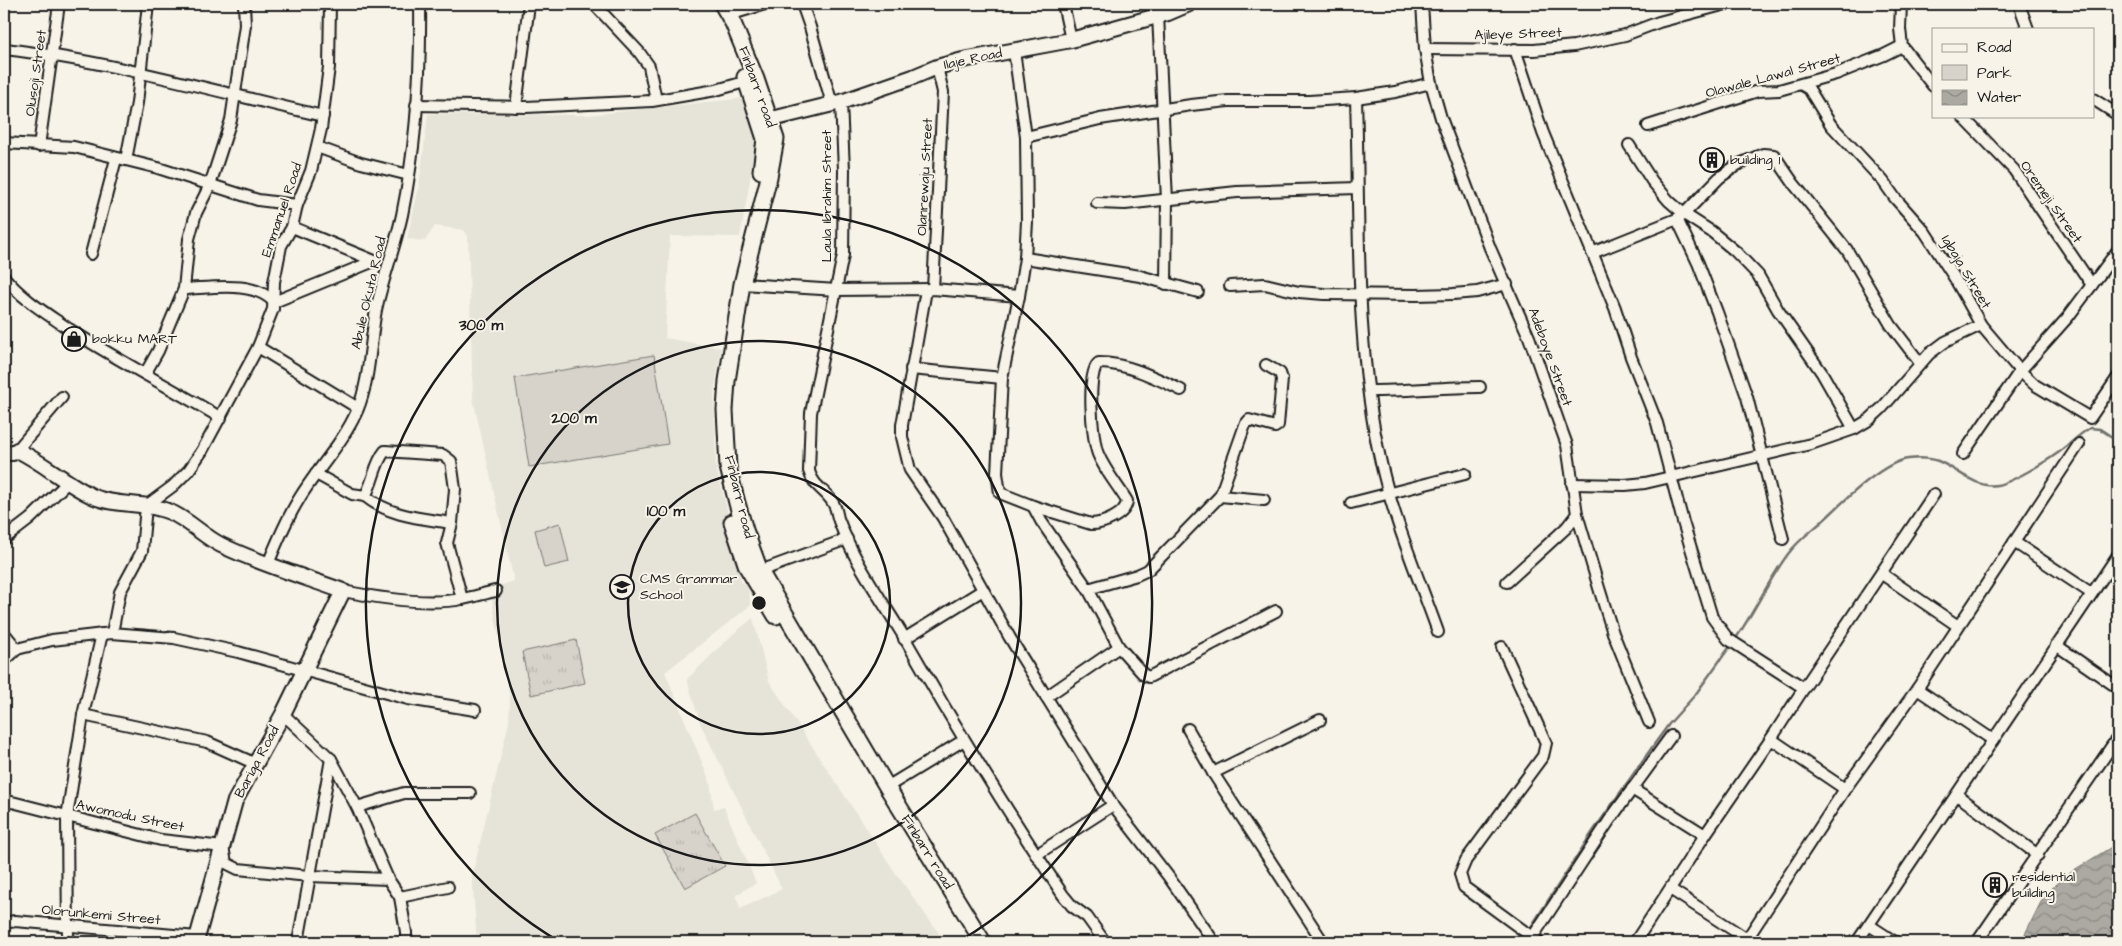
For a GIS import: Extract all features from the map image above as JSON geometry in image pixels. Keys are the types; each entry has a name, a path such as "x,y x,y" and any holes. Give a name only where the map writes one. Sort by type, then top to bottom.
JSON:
{"main road":[{"name":"Finbarr road","path":"710,4 751,80"},
{"name":"Finbarr road","path":"725,9 765,121 776,139 775,151 742,284 727,381 725,410 728,467 737,503 760,571 887,787 983,942"},
{"name":"Finbarr road","path":"765,121 765,146 732,298 718,379 718,467 727,504 747,567 879,793 971,942"}],"street":[{"name":"Olusoji Street","path":"39,146 59,4"},
{"path":"91,254 121,159 141,73 148,4"},
{"path":"145,374 158,351 184,289 189,239 196,212 210,185 231,120 245,25 244,4"},
{"name":"Emmanuel Road","path":"146,506 173,486 189,470 221,418 258,347 274,302 274,282 282,246 292,226 297,205 317,148 329,67 330,4"},
{"name":"Abule Okuta Road","path":"268,564 282,531 299,499 352,422 358,408 366,375 376,311 386,266 402,217 409,175 416,105 420,4"},
{"path":"516,107 529,4"},
{"path":"594,4 640,52 649,66 656,100"},
{"path":"725,9 765,4"},
{"name":"Laula Ibrahim Street","path":"802,4 836,103 844,170 843,255 812,413 809,471 815,485 829,495 847,539 964,740 1036,855 1063,895 1072,906 1087,917 1105,942"},
{"path":"1063,4 1071,40"},
{"name":"Ilaje Road","path":"765,121 836,103 913,78 937,67 1071,40 1189,4"},
{"name":"Adeboye Street","path":"1422,4 1425,49 1430,83 1441,118 1490,248 1529,337 1567,445 1577,514 1614,633 1649,722"},
{"name":"Ajileye Street","path":"1425,49 1534,50 1595,42 1625,35 1659,22 1726,4"},
{"path":"1901,4 1900,29 1902,46 1932,85"},
{"path":"2019,4 2028,28"},
{"path":"1158,15 1167,200 1166,284"},
{"name":"Olawale Lawal Street","path":"1648,126 1758,91 1779,90 1802,84 1861,65 1902,46"},
{"path":"4,49 52,54 323,116"},
{"path":"1515,49 1543,132 1616,308 1631,357 1657,423 1670,477 1712,617 1732,642 1804,688"},
{"path":"1014,51 1026,137 1028,183 1025,258 1002,378 997,454 998,488 1000,493 1004,496 1092,524 1100,524 1119,513 1127,506 1127,501 1102,463 1094,439 1092,395 1093,370 1096,364 1112,364 1133,370 1181,390"},
{"name":"Olanrewaju Street","path":"937,67 943,92 930,290 911,369 902,437 910,470 943,518 1046,697 1113,805 1168,876 1214,942"},
{"path":"416,105 516,107 656,100 716,90 751,80"},
{"path":"1026,137 1100,119 1163,109 1228,101 1309,101 1356,98 1395,92 1430,83"},
{"name":"Igbaja Street","path":"1802,84 1809,89 1831,125 1884,181 1894,198 1925,232 1954,277 1981,325 2020,371 2036,385 2090,418 2118,376"},
{"path":"1356,98 1360,294 1375,431 1389,494 1438,632"},
{"path":"2094,100 2118,115"},
{"name":"Oremeji Street","path":"1964,118 2014,170 2092,285"},
{"path":"4,143 74,147 258,200 297,205"},
{"path":"1629,145 1652,181 1681,216 1747,397 1783,539"},
{"path":"317,148 361,163 409,175"},
{"path":"1592,253 1681,216 1719,178 1737,165 1763,154 1774,155 1794,184 1847,250 1891,325 1920,363"},
{"path":"1097,203 1125,204 1237,192 1357,188"},
{"path":"1681,216 1712,232 1758,275 1778,310 1822,373 1854,429"},
{"path":"292,226 386,266"},
{"path":"1963,454 2020,371 2068,317 2118,250"},
{"path":"1025,258 1140,276 1198,292"},
{"path":"184,289 242,288 266,294 274,302 352,272 374,261"},
{"path":"4,276 27,298 53,318 99,348 221,418"},
{"path":"742,284 837,290 930,290 1019,296"},
{"path":"1230,286 1265,284 1299,292 1324,294 1453,294 1477,292 1506,284"},
{"path":"1572,484 1625,485 1645,483 1811,444 1854,429 1882,408 1920,363 1945,342 1981,325"},
{"path":"258,347 358,408"},
{"path":"1088,589 1148,570 1220,496 1245,425 1249,420 1275,427 1280,421 1282,379 1280,373 1266,365"},
{"path":"911,369 1002,378"},
{"path":"1370,391 1401,391 1438,387 1480,387"},
{"path":"10,451 62,397"},
{"path":"1670,889 1746,941 1846,790 1917,690 2079,444"},
{"path":"10,451 31,456 67,483 103,501 146,506 168,511 218,543 244,556 343,591 381,598 442,601 462,600 496,591"},
{"path":"365,496 369,490 379,458 385,451 443,455 451,461 455,489 452,523 447,543 462,600"},
{"path":"316,474 352,494 365,496 379,507 397,514 452,523"},
{"path":"1351,503 1465,474"},
{"path":"4,539 30,519 67,483"},
{"path":"1635,942 1934,494"},
{"path":"1220,496 1264,500"},
{"path":"68,942 67,816 83,715 120,592 142,551 146,506"},
{"path":"1034,506 1041,521 1088,589 1119,647 1144,675 1149,677 1276,611"},
{"path":"1507,582 1566,528 1577,514"},
{"path":"760,571 847,539"},
{"path":"2014,542 2091,593"},
{"path":"1857,942 2118,554"},
{"path":"1882,574 1958,626"},
{"path":"904,638 983,590"},
{"name":"Bariga Road","path":"196,940 236,801 283,714 343,591"},
{"path":"4,633 17,649"},
{"path":"4,660 17,649 52,640 107,634 174,638 238,652 408,699 474,710"},
{"path":"2056,645 2118,688"},
{"path":"1046,697 1119,647"},
{"path":"1502,647 1546,743 1545,750 1543,756 1466,860 1460,874 1464,887 1530,937 1671,736"},
{"path":"1917,690 1993,740"},
{"path":"283,714 331,759 357,807 388,879 400,897 406,942"},
{"path":"83,715 206,742 256,764"},
{"path":"1213,774 1320,720"},
{"path":"1188,729 1213,774 1323,942"},
{"path":"1977,942 2118,737"},
{"path":"887,787 964,740"},
{"path":"1771,740 1846,790"},
{"path":"298,942 331,759"},
{"path":"1632,789 1705,835"},
{"path":"357,807 404,794 470,792"},
{"path":"1957,795 2038,855"},
{"name":"Awomodu Street","path":"4,803 12,802 161,840 223,847"},
{"path":"1036,855 1113,805"},
{"path":"223,847 226,863 238,869 309,876 388,879"},
{"path":"400,897 448,887"},
{"name":"Olorunkemi Street","path":"4,923 15,921 196,940"},
{"path":"1869,925 1895,942"}],"shaded area":[{"name":"CMS Grammar School","path":"745,98 759,129 740,237 670,236 665,338 721,348 714,393 716,467 737,548 736,557 741,582 748,586 751,605 665,672 710,782 714,809 724,807 756,883 736,895 740,909 782,889 700,723 687,679 732,635 753,618 769,681 895,872 943,939 939,942 477,942 472,876 509,722 510,699 490,589 514,581 473,399 468,236 464,230 435,226 425,241 407,239 419,187 428,114 589,115"}],"green space":[{"path":"654,355 668,444 529,467 515,378"},
{"path":"560,523 569,562 544,568 535,530"},
{"path":"576,640 585,683 531,695 522,652"},
{"path":"695,813 725,866 685,888 655,835"}],"water":[{"path":"2118,843 2118,942 2021,942 2045,894 2074,870"}],"waterway":[{"path":"1734,641 1792,549 1853,493 1887,467 1908,459 1931,459 1945,464 1981,484 1997,485 2023,475 2060,452 2090,428 2100,429 2118,441"},
{"path":"1529,930 1594,830 1653,746 1669,724 1695,695 1731,645"},
{"path":"1522,942 1527,935"}],"place":[{"name":"building 1","path":"1712,160"},
{"name":"bokku MART","path":"74,339"},
{"name":"CMS Grammar School","path":"622,587"},
{"name":"residential building","path":"1995,885"}]}
